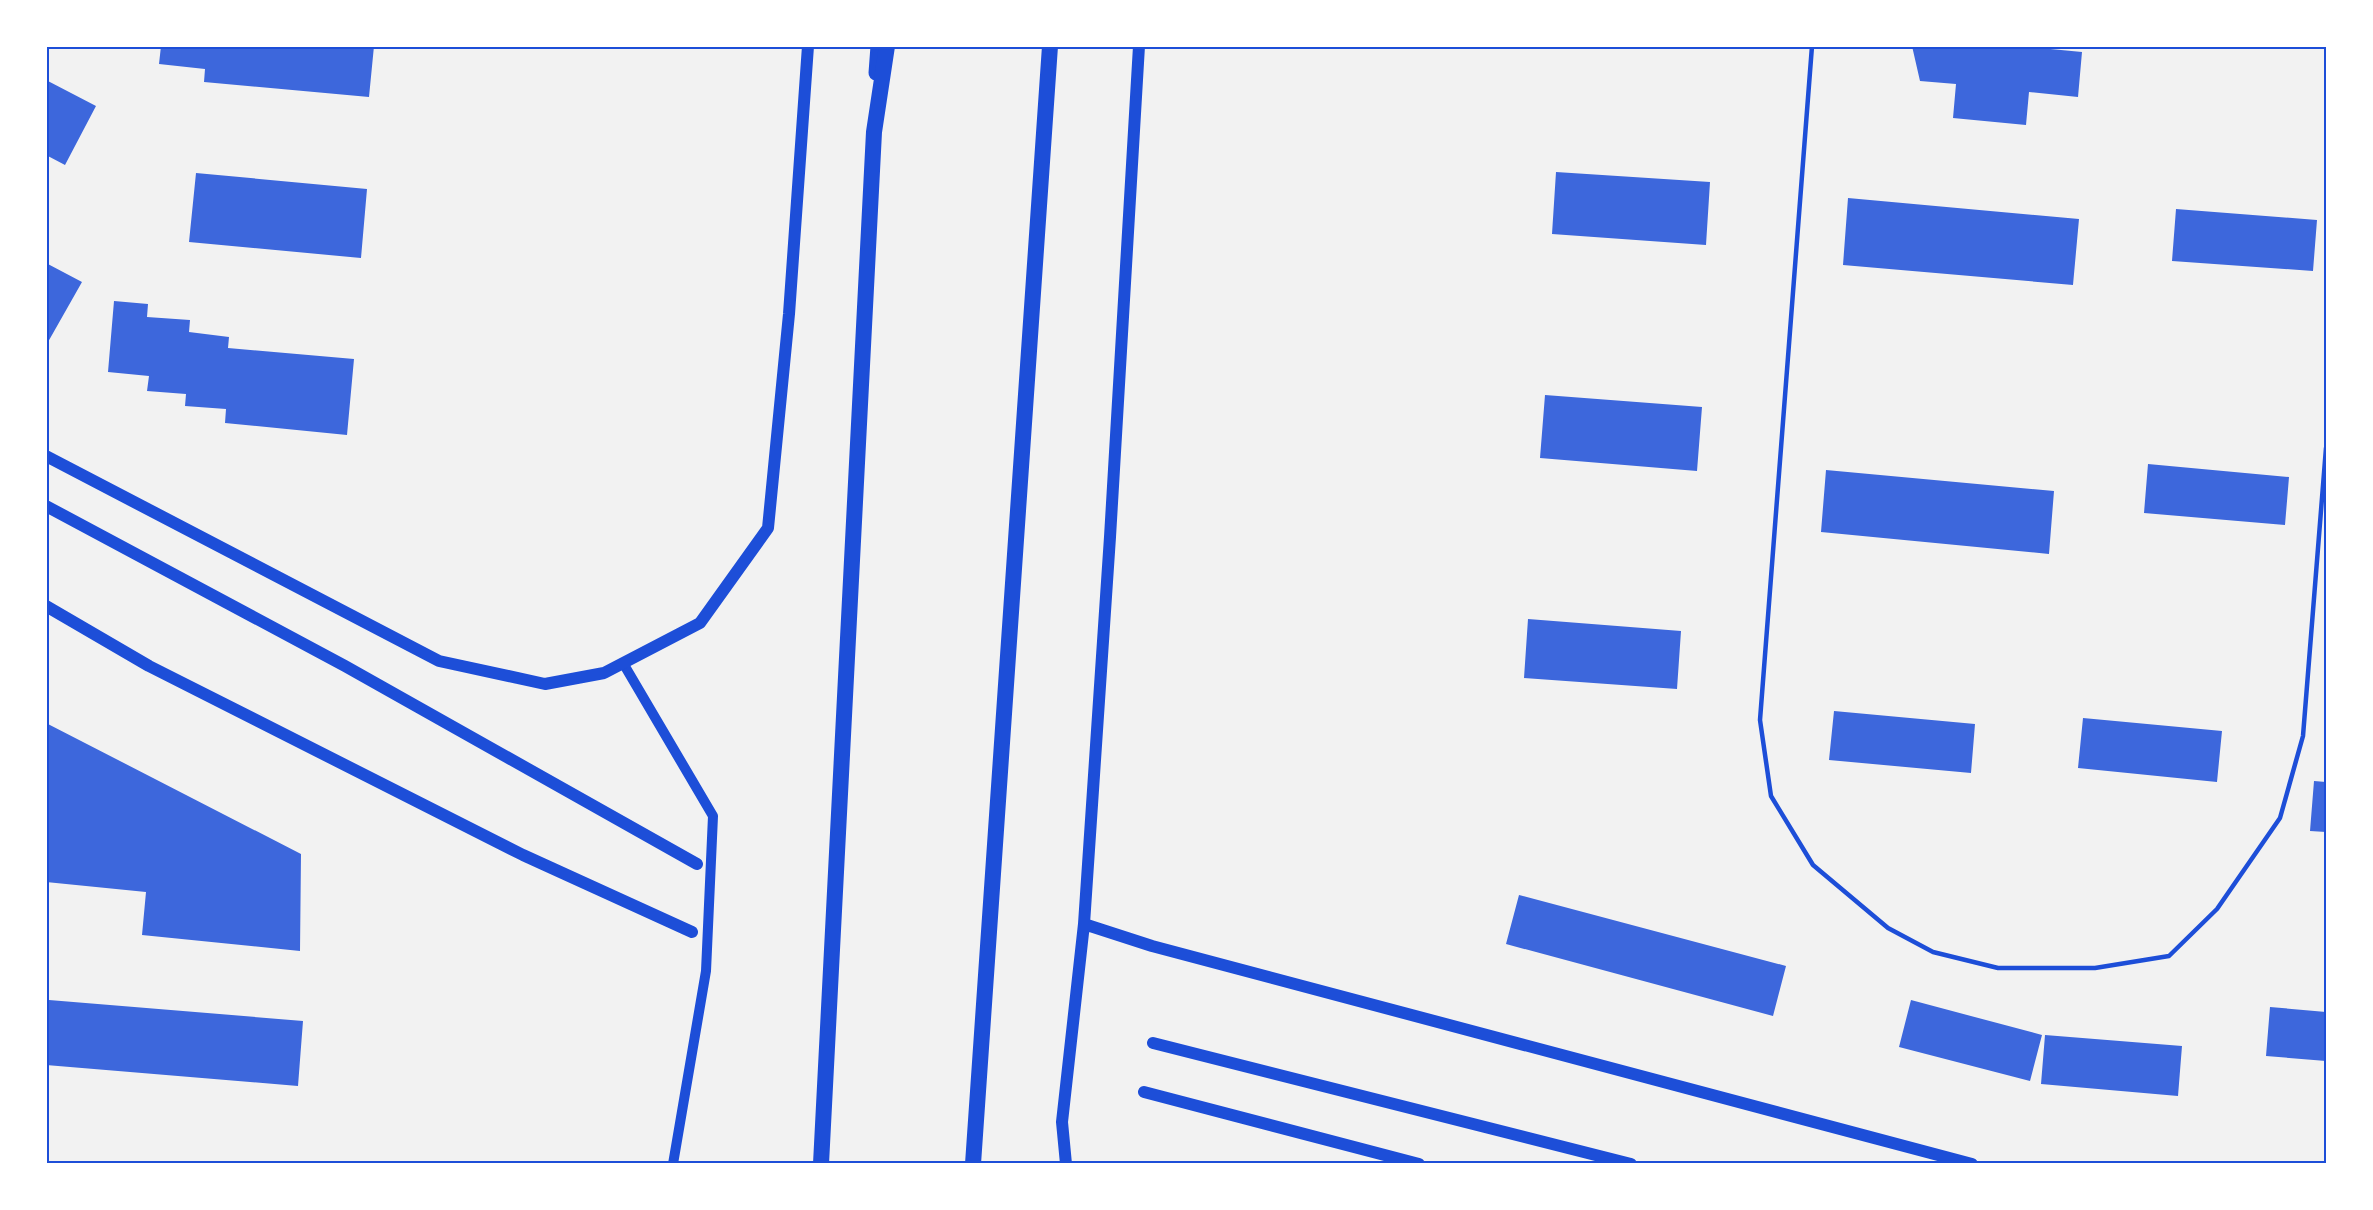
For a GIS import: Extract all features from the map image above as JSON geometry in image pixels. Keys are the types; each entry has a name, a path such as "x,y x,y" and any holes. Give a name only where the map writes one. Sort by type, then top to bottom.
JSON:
{"highway":[{"path":"820,1158 874,132 887,46"},
{"path":"973,1164 1050,46"}],"main road":[{"path":"46,456 439,661 545,684 604,673 700,623 768,528 789,314 808,46"},
{"path":"874,132 878,46"},
{"path":"1066,1164 1062,1122 1084,924 1139,46"},
{"path":"46,506 345,666 698,864"},
{"path":"46,606 159,672 523,855 692,932"},
{"path":"1084,924 1164,949 1972,1164"},
{"path":"1153,1043 1631,1164"},
{"path":"1144,1092 1419,1164"}],"street":[{"path":"623,663 713,816 706,971 673,1164"}],"lane":[{"path":"1812,46 1760,720 1771,796 1813,865 1888,928 1933,952 1998,968 2095,969 2169,956 2217,909 2280,818 2303,736 2326,448"}],"building":[{"path":"161,46 374,46 369,97 204,82 205,69 159,64"},
{"path":"1912,46 2019,46 2082,52 2078,97 2029,92 2026,125 1953,118 1956,84 1920,81"},
{"path":"46,80 96,106 65,165 46,155"},
{"path":"1556,172 1710,182 1706,245 1552,234"},
{"path":"196,173 367,189 361,258 189,242"},
{"path":"1848,198 2079,219 2073,285 1843,265"},
{"path":"2176,209 2317,220 2313,271 2172,261"},
{"path":"46,263 82,282 48,342 46,341"},
{"path":"114,301 148,304 147,317 190,320 189,332 229,337 228,348 354,359 347,435 225,423 226,409 185,406 186,394 147,391 149,376 108,372"},
{"path":"1545,395 1702,407 1697,471 1540,458"},
{"path":"2148,464 2289,477 2285,525 2144,513"},
{"path":"1826,470 2054,491 2049,554 1821,532"},
{"path":"1528,619 1681,631 1677,689 1524,678"},
{"path":"1834,711 1975,724 1971,773 1829,760"},
{"path":"2083,718 2222,731 2217,782 2078,768"},
{"path":"46,723 301,854 300,951 142,935 146,892 46,882"},
{"path":"2314,781 2326,782 2326,832 2310,831"},
{"path":"1519,895 1786,966 1773,1016 1506,944"},
{"path":"49,1000 303,1021 298,1086 46,1065"},
{"path":"1911,1000 2042,1035 2030,1081 1899,1047"},
{"path":"2270,1007 2326,1012 2326,1061 2266,1056"},
{"path":"2045,1035 2182,1046 2178,1096 2041,1084"}]}
